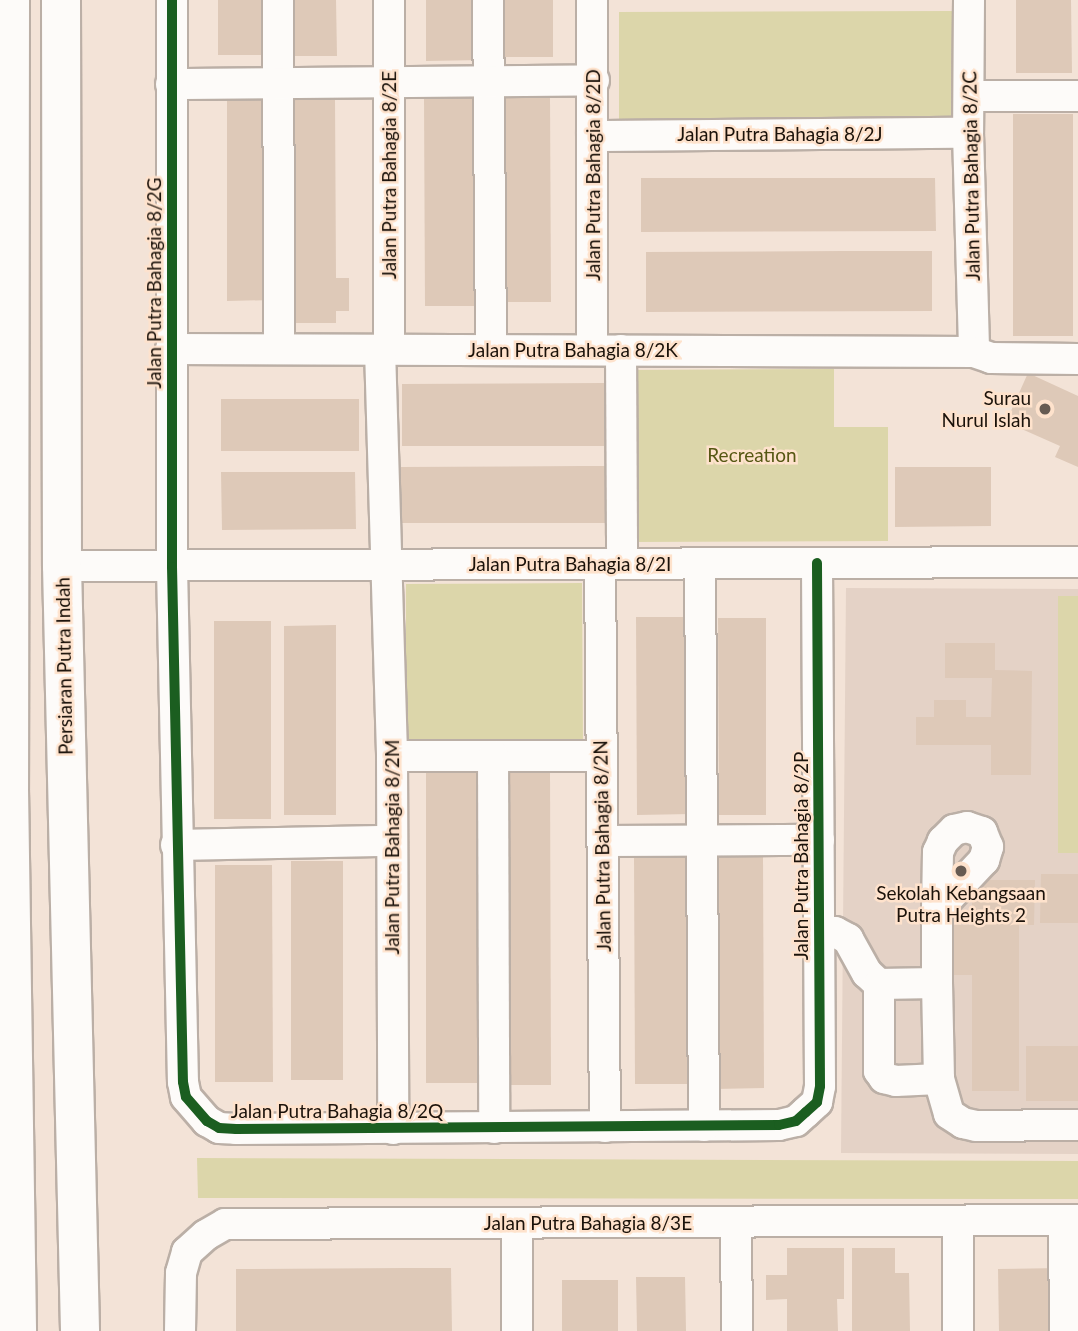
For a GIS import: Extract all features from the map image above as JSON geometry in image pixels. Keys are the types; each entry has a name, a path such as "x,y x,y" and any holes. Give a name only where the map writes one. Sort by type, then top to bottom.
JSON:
{"main road":[{"path":"10,0 9,789 17,1331"},
{"name":"Persiaran Putra Indah","path":"61,0 62,566 80,1331"},
{"path":"9,789 18,830 22,883 29,897 37,901 47,898 52,891 58,838 67,804"},
{"path":"11,1062 21,1025 23,955 29,945 38,942 51,948 56,959 58,1025 72,1066"},
{"path":"73,1331 80,1288"}],"street":[{"name":"Jalan Putra Bahagia 8/2G","path":"172,0 172,567"},
{"path":"278,0 279,349"},
{"name":"Jalan Putra Bahagia 8/2E","path":"386,565 385,349 389,0"},
{"path":"488,0 491,350"},
{"name":"Jalan Putra Bahagia 8/2D","path":"593,0 592,136 607,350 611,564"},
{"name":"Jalan Putra Bahagia 8/2C","path":"969,0 968,133 974,352"},
{"path":"171,84 594,80"},
{"path":"969,96 1078,96"},
{"name":"Jalan Putra Bahagia 8/2J","path":"592,136 968,133"},
{"name":"Jalan Putra Bahagia 8/2K","path":"171,349 974,352 991,358 1078,359"},
{"name":"Jalan Putra Bahagia 8/2I","path":"62,566 1078,562"},
{"name":"Jalan Putra Bahagia 8/2P","path":"779,1125 796,1121 817,1102 820,1086 817,563"},
{"name":"Jalan Putra Bahagia 8/2N","path":"605,1127 601,756 611,564"},
{"path":"700,564 705,1126"},
{"name":"Jalan Putra Bahagia 8/2M","path":"386,565 392,755 393,1129"},
{"name":"Jalan Putra Bahagia 8/2Q","path":"172,567 183,1082 186,1097 197,1111 219,1128 779,1125"},
{"path":"392,755 601,756"},
{"path":"493,756 494,1128"},
{"path":"603,841 819,840"},
{"path":"176,845 391,841"},
{"path":"937,910 939,1079 949,1114 963,1123 976,1126 1078,1125"},
{"path":"819,933 835,932 848,939 867,973 879,984 937,983"},
{"path":"879,984 879,1071 884,1078 896,1081 939,1079"},
{"path":"1065,1331 1071,1220"},
{"name":"Jalan Putra Bahagia 8/3E","path":"180,1331 181,1273 187,1252 206,1235 225,1224 1071,1220"},
{"path":"957,1221 957,1331"},
{"path":"736,1222 737,1331"},
{"path":"517,1223 517,1331"}],"shaded area":[{"name":"Sekolah Kebangsaan Putra Heights 2","path":"846,588 1078,589 1078,1154 841,1153"}],"green space":[{"path":"954,11 954,127 619,127 619,12"},
{"name":"Recreation","path":"834,369 834,427 888,427 888,541 630,542 630,370"},
{"path":"582,583 583,745 406,746 406,584"},
{"path":"1058,596 1078,596 1078,853 1058,853"},
{"path":"197,1158 1078,1161 1078,1199 198,1198"}],"building":[{"path":"218,0 270,0 270,55 218,55"},
{"path":"294,0 336,0 337,56 294,56"},
{"path":"426,0 482,0 482,60 426,61"},
{"path":"505,0 553,0 553,57 505,57"},
{"path":"1016,0 1071,0 1072,73 1016,73"},
{"path":"288,97 335,97 336,278 349,278 349,311 336,311 336,323 289,323"},
{"path":"227,98 272,98 273,300 227,301"},
{"path":"424,98 482,98 482,306 425,306"},
{"path":"504,98 550,98 551,302 504,302"},
{"path":"1013,114 1073,114 1073,336 1013,336"},
{"path":"641,178 935,178 936,231 641,232"},
{"path":"932,251 932,311 646,312 646,252"},
{"name":"Surau Nurul Islah","path":"1028,373 1078,396 1078,467 1055,457 1060,446 1006,422"},
{"path":"604,383 604,446 402,446 402,384"},
{"path":"221,399 359,399 359,451 221,451"},
{"path":"605,466 605,523 401,523 401,467"},
{"path":"895,467 991,467 991,526 895,527"},
{"path":"221,472 355,472 356,529 222,530"},
{"path":"636,617 691,617 691,814 637,815"},
{"path":"718,618 766,618 766,815 719,815"},
{"path":"214,621 271,621 271,819 214,819"},
{"path":"336,625 336,815 284,815 284,626"},
{"path":"945,643 995,643 995,670 1032,671 1031,775 991,775 991,745 916,745 916,717 934,717 934,700 966,700 966,717 991,717 992,678 945,678"},
{"path":"426,772 482,772 483,1083 426,1083"},
{"path":"505,772 550,772 551,1085 506,1085"},
{"path":"634,857 692,857 693,1084 635,1084"},
{"path":"715,857 763,857 764,1088 715,1089"},
{"path":"291,861 343,861 343,1080 291,1080"},
{"path":"215,865 272,865 273,1082 215,1082"},
{"path":"1041,874 1078,874 1078,923 1040,923"},
{"path":"972,880 1035,880 1034,925 1019,925 1019,1091 972,1091 972,975 949,975 950,925 972,925"},
{"path":"1026,1046 1078,1046 1078,1101 1026,1101"},
{"path":"787,1248 844,1248 844,1299 837,1299 838,1331 787,1331 787,1299 766,1300 766,1275 787,1275"},
{"path":"852,1248 895,1248 895,1273 909,1273 910,1331 852,1331"},
{"path":"451,1268 452,1331 236,1331 236,1269"},
{"path":"1060,1268 1061,1331 999,1331 998,1269"},
{"path":"636,1277 685,1277 686,1331 637,1331"},
{"path":"562,1280 618,1280 618,1331 562,1331"}],"cycle path":[{"path":"172,0 172,567 183,1082 186,1097 207,1121 219,1128 236,1129 779,1125 796,1121 817,1102 820,1086 817,563"}],"place":[{"name":"Surau Nurul Islah","path":"1045,409"},
{"name":"Sekolah Kebangsaan Putra Heights 2","path":"961,871"}]}
